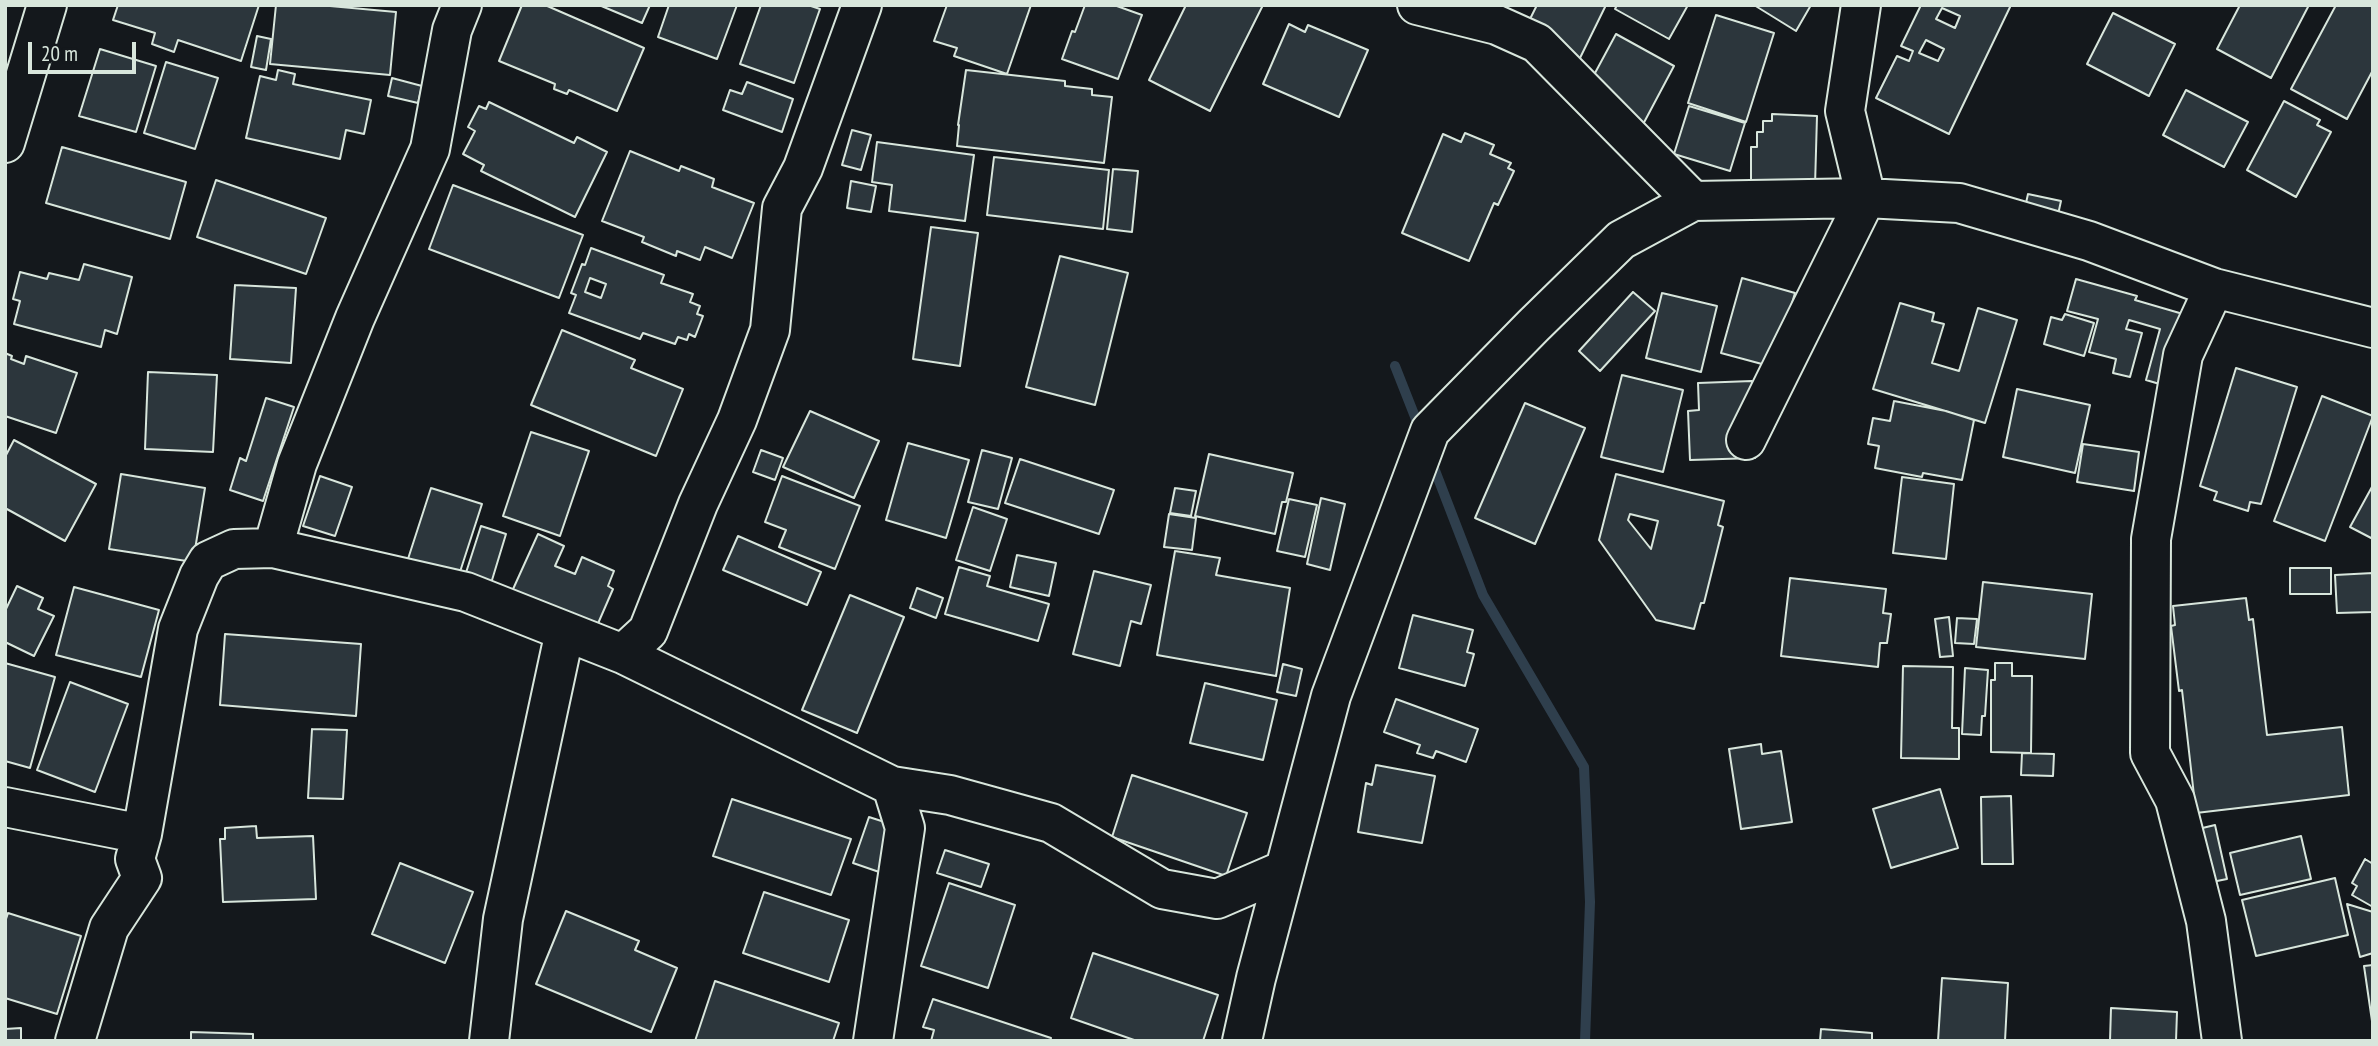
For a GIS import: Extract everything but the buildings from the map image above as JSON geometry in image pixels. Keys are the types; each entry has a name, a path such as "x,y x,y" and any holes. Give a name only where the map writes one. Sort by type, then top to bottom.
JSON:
{"street":[{"path":"273,548 302,452 355,318 429,149 452,30 462,5"},
{"path":"623,654 648,631 698,504 737,420 770,330 782,208 803,168 862,5"},
{"path":"1417,5 1497,25 1537,43 1693,201"},
{"path":"1746,440 1866,198 1845,111 1861,5"},
{"path":"5,143 31,19"},
{"path":"1242,1041 1256,978 1331,696 1430,431 1621,240 1693,201 1866,198 1959,203 2089,241 2214,288 2373,328"},
{"path":"2214,288 2183,355 2151,539 2150,753 2175,800 2206,921 2222,1041"},
{"path":"75,1041 109,928 142,878 135,859 142,834 178,629 199,576 208,561 234,549 273,548 466,592 623,654 892,786 950,795 1051,823 1162,889 1217,899 1284,870"},
{"path":"489,1041 502,919 565,631"},
{"path":"873,1041 905,828 892,786"},
{"path":"5,807 142,834"}],"waterway":[{"path":"1395,366 1421,432"},
{"path":"1431,460 1483,595 1584,767 1590,902 1585,1041"}]}
